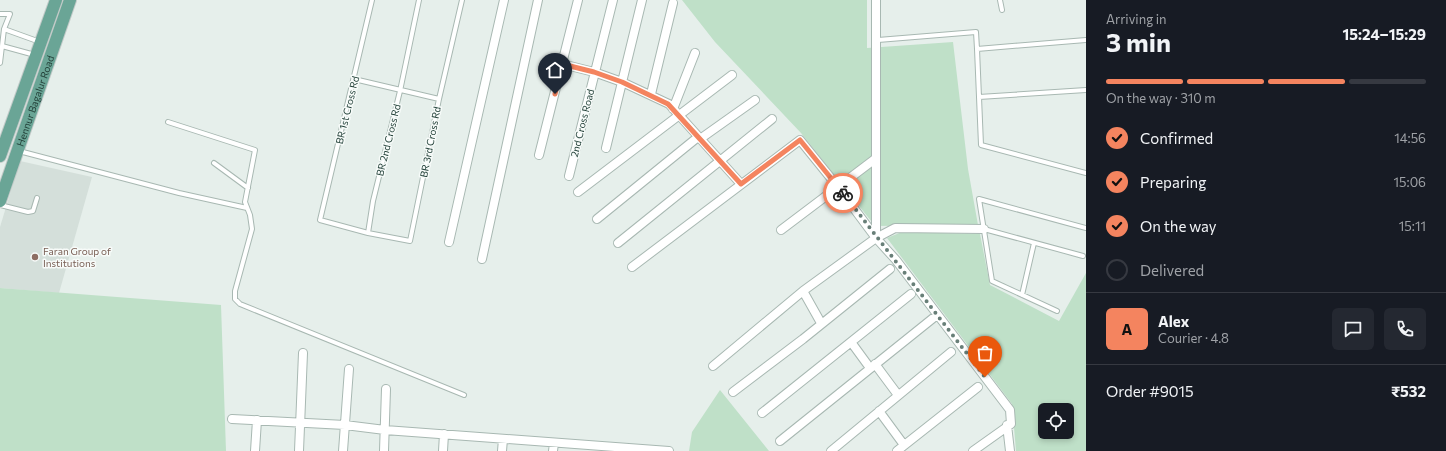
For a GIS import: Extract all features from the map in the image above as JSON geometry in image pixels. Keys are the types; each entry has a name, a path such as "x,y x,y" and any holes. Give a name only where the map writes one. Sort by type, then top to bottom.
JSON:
{"main road":[{"name":"Hennur Bagalur Road","path":"0,156 56,0"},
{"name":"Hennur Bagalur Road","path":"0,201 16,150 70,0"}],"street":[{"path":"449,242 504,0"},
{"path":"482,259 538,0"},
{"path":"539,156 578,0"},
{"name":"2nd Cross Road","path":"569,176 612,0"},
{"path":"606,148 642,0"},
{"path":"876,0 878,40 875,159 876,238"},
{"path":"651,94 673,3"},
{"path":"672,109 695,53"},
{"path":"562,64 594,72 622,82 651,94 668,104 741,184"},
{"path":"578,192 732,75"},
{"path":"597,219 699,138 755,100"},
{"path":"618,243 772,120"},
{"path":"632,267 800,140 838,187 876,238 896,260 1010,410 1011,424 1007,425 973,451"},
{"path":"781,230 875,159"},
{"path":"713,366 802,291 876,238 895,228 984,229"},
{"path":"734,392 803,340 821,323 890,269"},
{"path":"802,291 821,323"},
{"path":"762,413 911,294"},
{"path":"780,441 937,314"},
{"path":"851,342 898,395"},
{"path":"831,451 951,352"},
{"path":"299,451 303,353"},
{"path":"343,451 349,369"},
{"path":"897,451 978,387"},
{"path":"384,451 386,389"},
{"path":"879,411 904,445"},
{"path":"232,419 345,425 385,430 503,439 554,447 669,451"},
{"path":"256,451 257,420"},
{"path":"1007,425 1010,451"},
{"path":"443,451 444,434"},
{"path":"502,451 503,439"}],"lane":[{"name":"BR 1st Cross Rd","path":"368,233 320,220 372,0"},
{"name":"BR 2nd Cross Rd","path":"368,233 373,201 400,91 419,0"},
{"name":"BR 3rd Cross Rd","path":"368,233 410,242 438,99 462,0"},
{"path":"1000,0 1002,10"},
{"path":"0,14 10,14 2,37 0,62"},
{"path":"4,29 40,42"},
{"path":"878,40 976,32 981,145 1086,173"},
{"path":"977,49 1086,40"},
{"path":"2,46 36,55"},
{"path":"354,80 438,99"},
{"path":"979,97 1086,90"},
{"path":"168,122 255,150 245,202 252,229 234,291 234,299 240,304 464,395"},
{"path":"16,150 180,193 247,208"},
{"path":"214,163 248,188"},
{"path":"0,204 28,212 33,211 37,198"},
{"path":"1057,312 992,281 979,199 1086,228"},
{"path":"984,229 1083,256"},
{"path":"1022,295 1034,243"}],"shaded area":[{"name":"Faran Group of Institutions","path":"20,161 92,177 59,293 0,288 0,227"}],"green space":[{"path":"682,0 867,0 867,48 953,42 968,169 978,225 875,226 801,133 715,42"},
{"path":"902,232 980,234 990,285 1059,321 1086,273 1086,451 1016,451 1012,404 887,238"},
{"path":"0,288 221,305 226,451 0,451"},
{"path":"720,390 769,451 689,451 692,432"}],"way so far":[{"path":"843,193 876,238 896,260 985,377"}],"place":[{"name":"Faran Group of Institutions","path":"35,257"}],"route":[{"path":"555,94 562,64 594,72 651,94 668,104 741,184 800,140 843,193"}]}
